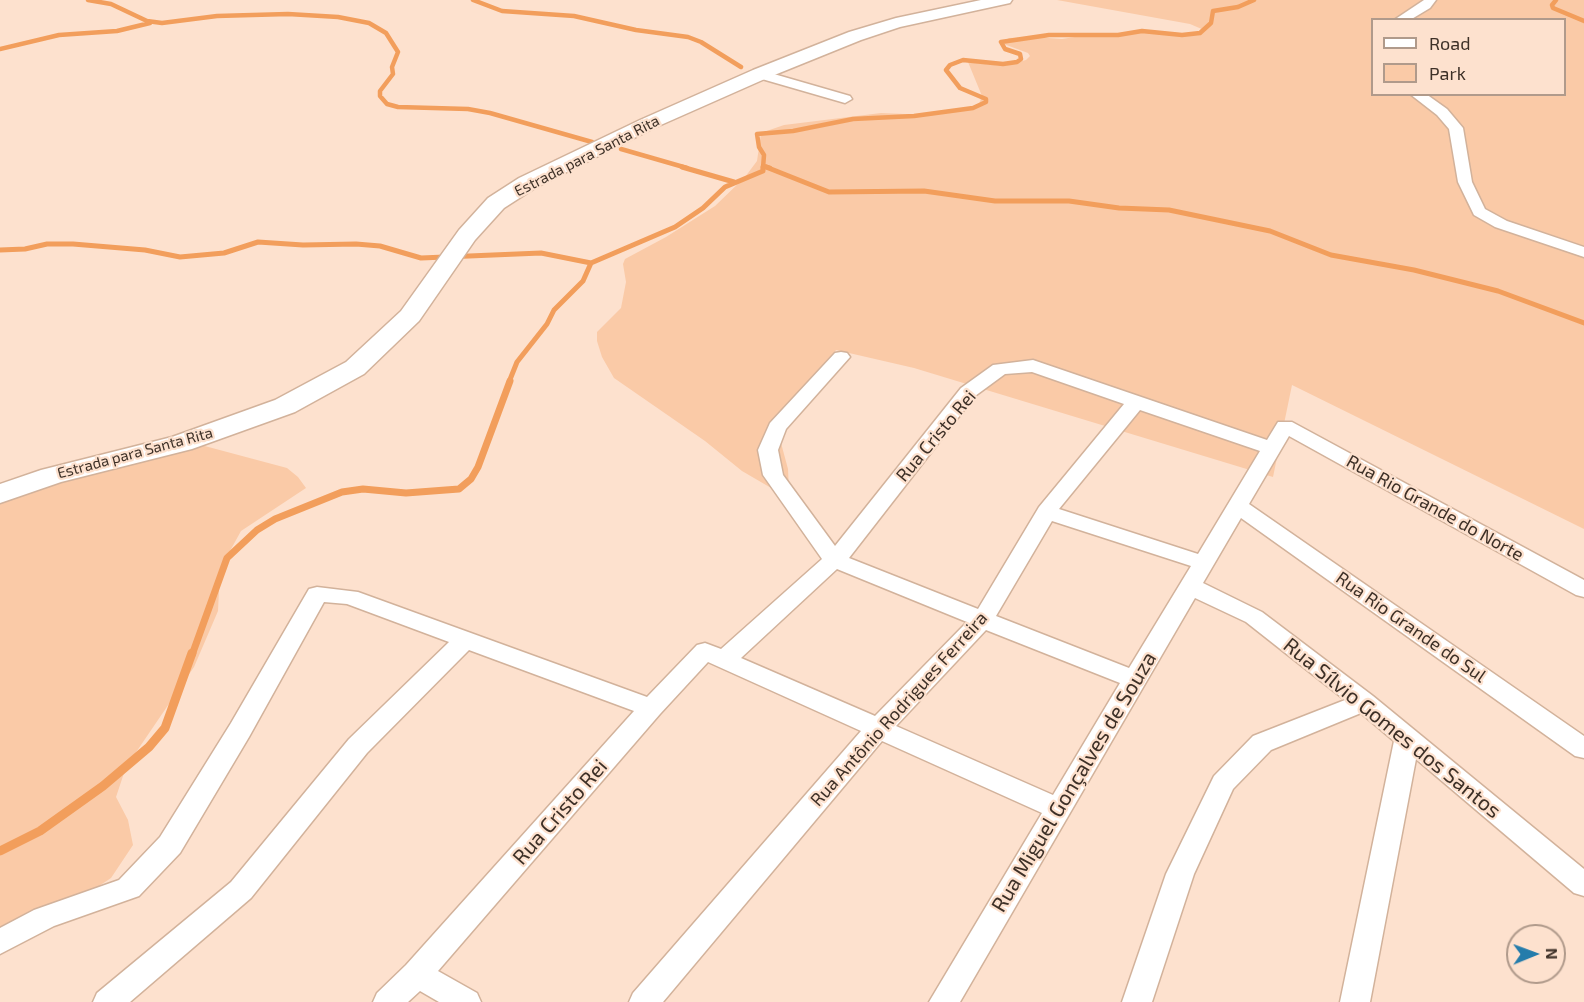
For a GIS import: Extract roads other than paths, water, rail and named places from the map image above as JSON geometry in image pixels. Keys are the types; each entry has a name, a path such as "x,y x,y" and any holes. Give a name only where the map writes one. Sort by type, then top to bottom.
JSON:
{"main road":[{"name":"Estrada para Santa Rita","path":"0,494 51,476 183,443 285,406 355,368 410,316 466,235 496,203 560,166 760,74 855,36 896,23 1004,0"}],"street":[{"path":"1404,18 1426,6 1430,0"},
{"path":"760,74 845,99"},
{"path":"1419,96 1442,111 1456,128 1465,182 1479,212 1501,224 1584,252"},
{"path":"841,357 777,428 768,450 773,475 834,560 1135,680"},
{"name":"Rua Cristo Rei","path":"388,1002 417,974 651,708 834,560 968,392 1000,369 1033,366 1272,449"},
{"name":"Rua Antônio Rodrigues Ferreira","path":"644,1002 878,729 982,619 1046,512 1136,402"},
{"name":"Rua Miguel Gonçalves de Souza","path":"944,1002 1285,426"},
{"name":"Rua Rio Grande do Norte","path":"1285,426 1584,590"},
{"name":"Rua Rio Grande do Sul","path":"1238,506 1584,749"},
{"path":"1046,512 1204,563"},
{"name":"Rua Sílvio Gomes dos Santos","path":"1191,586 1254,617 1364,702 1584,885"},
{"path":"0,942 44,918 129,888 170,845 240,730 318,594 350,597 651,708"},
{"path":"108,1002 242,890 358,746 465,640"},
{"path":"715,655 1059,809"},
{"path":"1137,1002 1180,874 1223,783 1262,743 1364,702"},
{"path":"1355,1002 1407,738"},
{"path":"417,974 466,1002"}],"waterway":[{"path":"88,0 111,4 147,21 162,23 217,16 288,14 338,17 369,23 386,33 398,52 392,67 393,74 380,91 380,96 387,104 398,107 468,109 490,113 592,142"},
{"path":"473,0 502,11 574,16 636,30 688,37 701,42 741,67"},
{"path":"763,168 764,155 759,147 757,134 793,131 853,119 914,116 973,108 986,102 986,99 960,88 946,70 950,65 963,60 1003,64 1017,62 1021,59 1020,54 1005,49 1001,42 1049,35 1118,35 1142,31 1182,35 1200,33 1211,23 1213,11 1238,7 1254,0"},
{"path":"1556,0 1552,5 1553,8 1584,21"},
{"path":"0,49 59,35 117,31 150,23"},
{"path":"621,149 687,168"},
{"path":"764,166 770,168"},
{"path":"682,167 734,182"},
{"path":"766,167 829,192 924,191 995,201 1069,201 1119,208 1169,210 1270,231 1331,255 1414,270 1498,291 1584,323"},
{"path":"591,263 675,227 703,208 725,187 763,171 763,168"},
{"path":"0,250 25,249 47,244 73,244 145,250 180,257 224,253 258,242 303,245 356,244 380,246 421,258 541,253 591,263"},
{"path":"509,382 517,362 547,324 554,310 583,281 591,263"},
{"path":"192,655 227,558 257,530 275,519 342,492 363,489 406,493 459,489 471,479 478,467 510,381"},
{"path":"0,851 40,831 103,786 149,747 165,728 192,653"}]}
